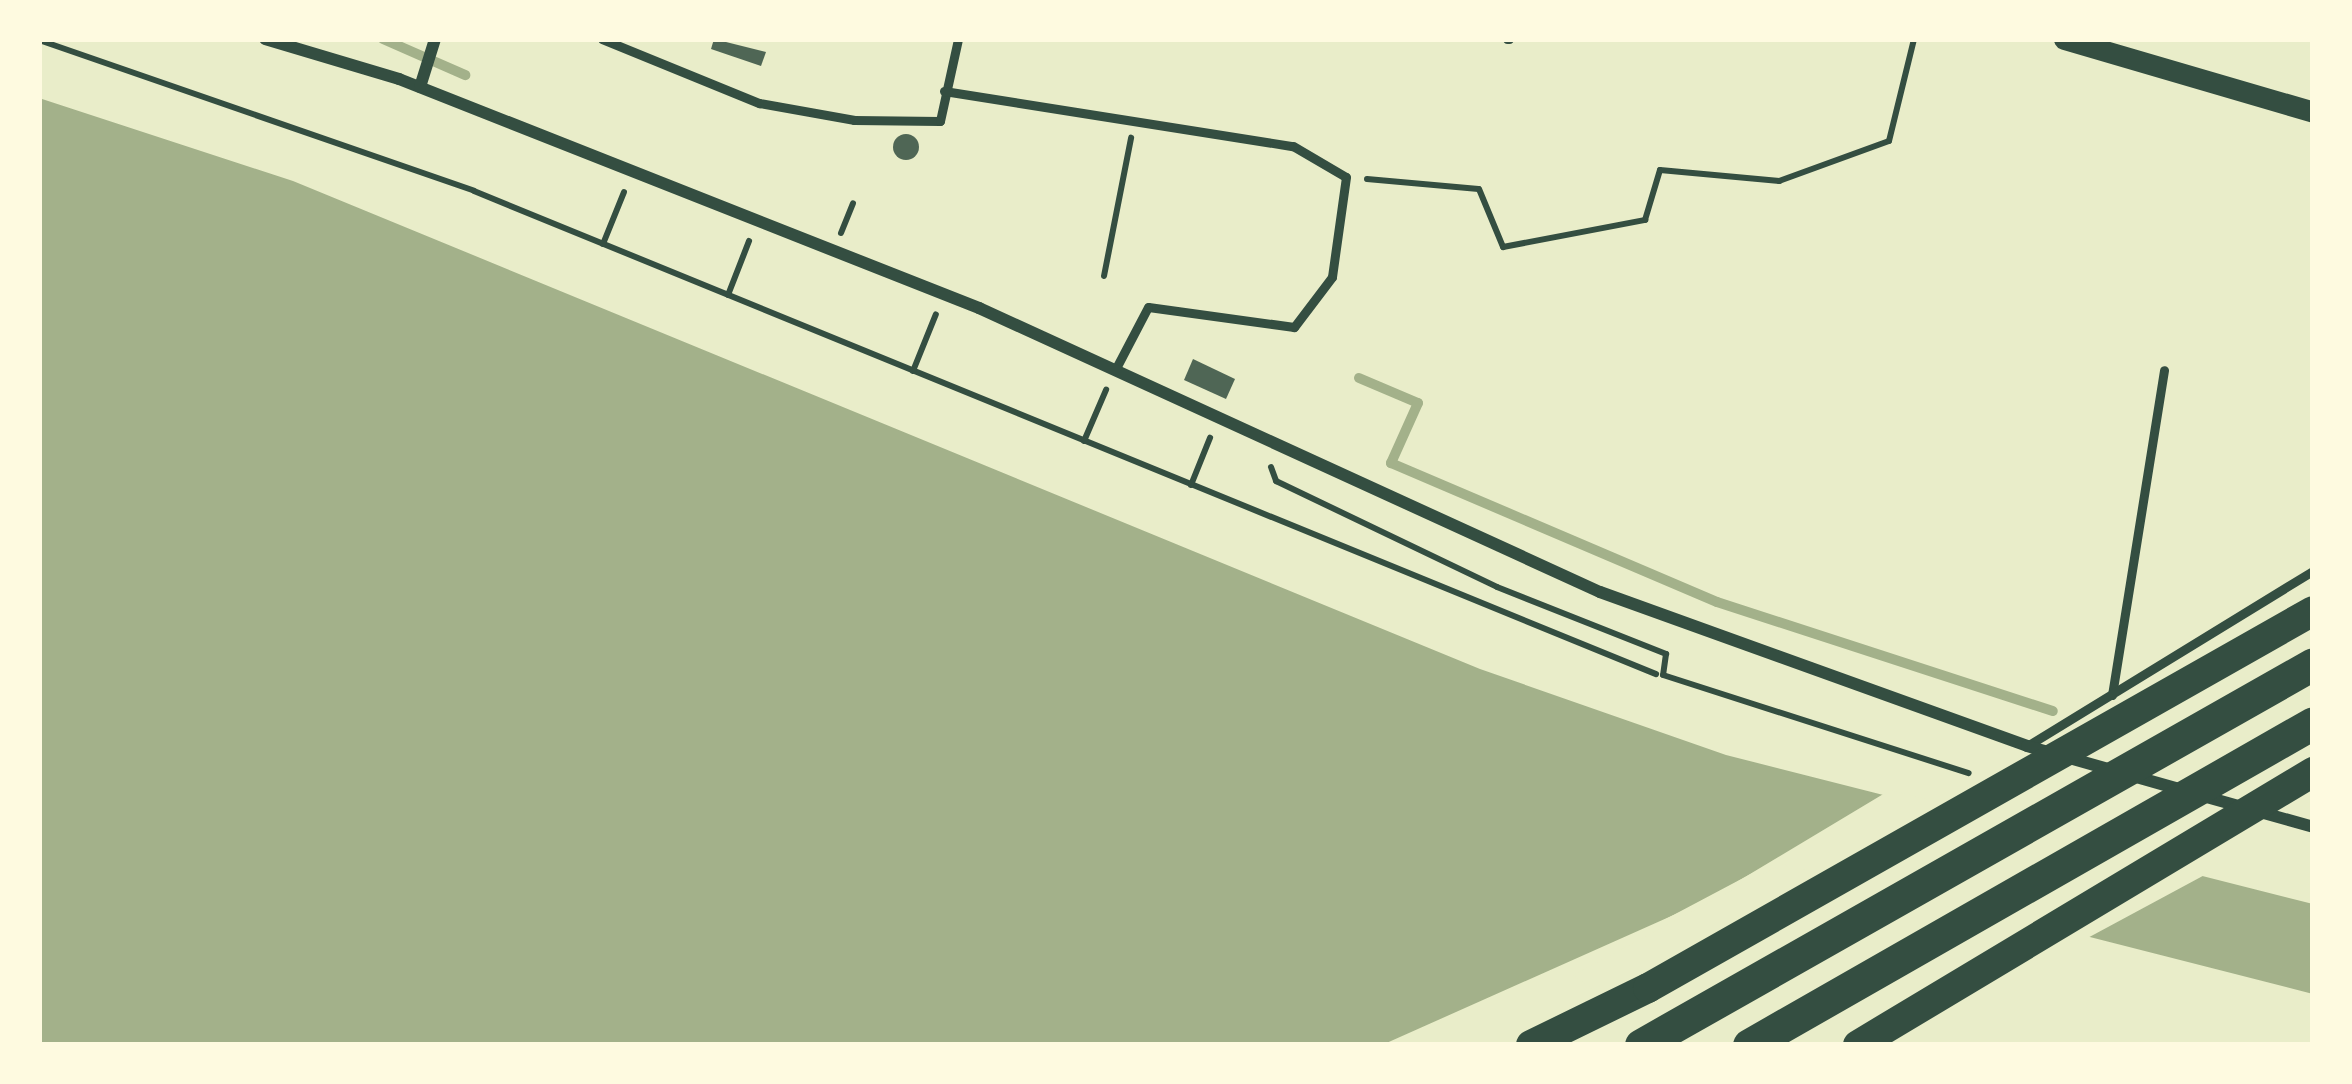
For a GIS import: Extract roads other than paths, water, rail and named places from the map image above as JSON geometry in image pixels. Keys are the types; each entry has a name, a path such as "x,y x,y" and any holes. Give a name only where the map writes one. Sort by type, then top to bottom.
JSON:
{"highway":[{"path":"1640,1045 2313,664"},
{"path":"1749,1045 2313,722"}],"main road":[{"path":"1531,1045 1648,988 2313,611"},
{"path":"1858,1045 2313,772"}],"street":[{"path":"265,39 420,87 943,294 1600,592 2027,746 2313,827"},
{"path":"2064,39 2313,112"},
{"path":"420,87 434,41"}],"lane":[{"path":"602,39 759,103 854,119 940,121 958,39"},
{"path":"944,91 1293,146 1346,177 1332,277 1294,327 1148,307 1115,370"},
{"path":"2112,695 2164,370"},
{"path":"2027,746 2313,571"}],"waterway":[{"path":"383,39 465,75"},
{"path":"1359,378 1418,403 1391,463 1717,602 2053,711"}]}
